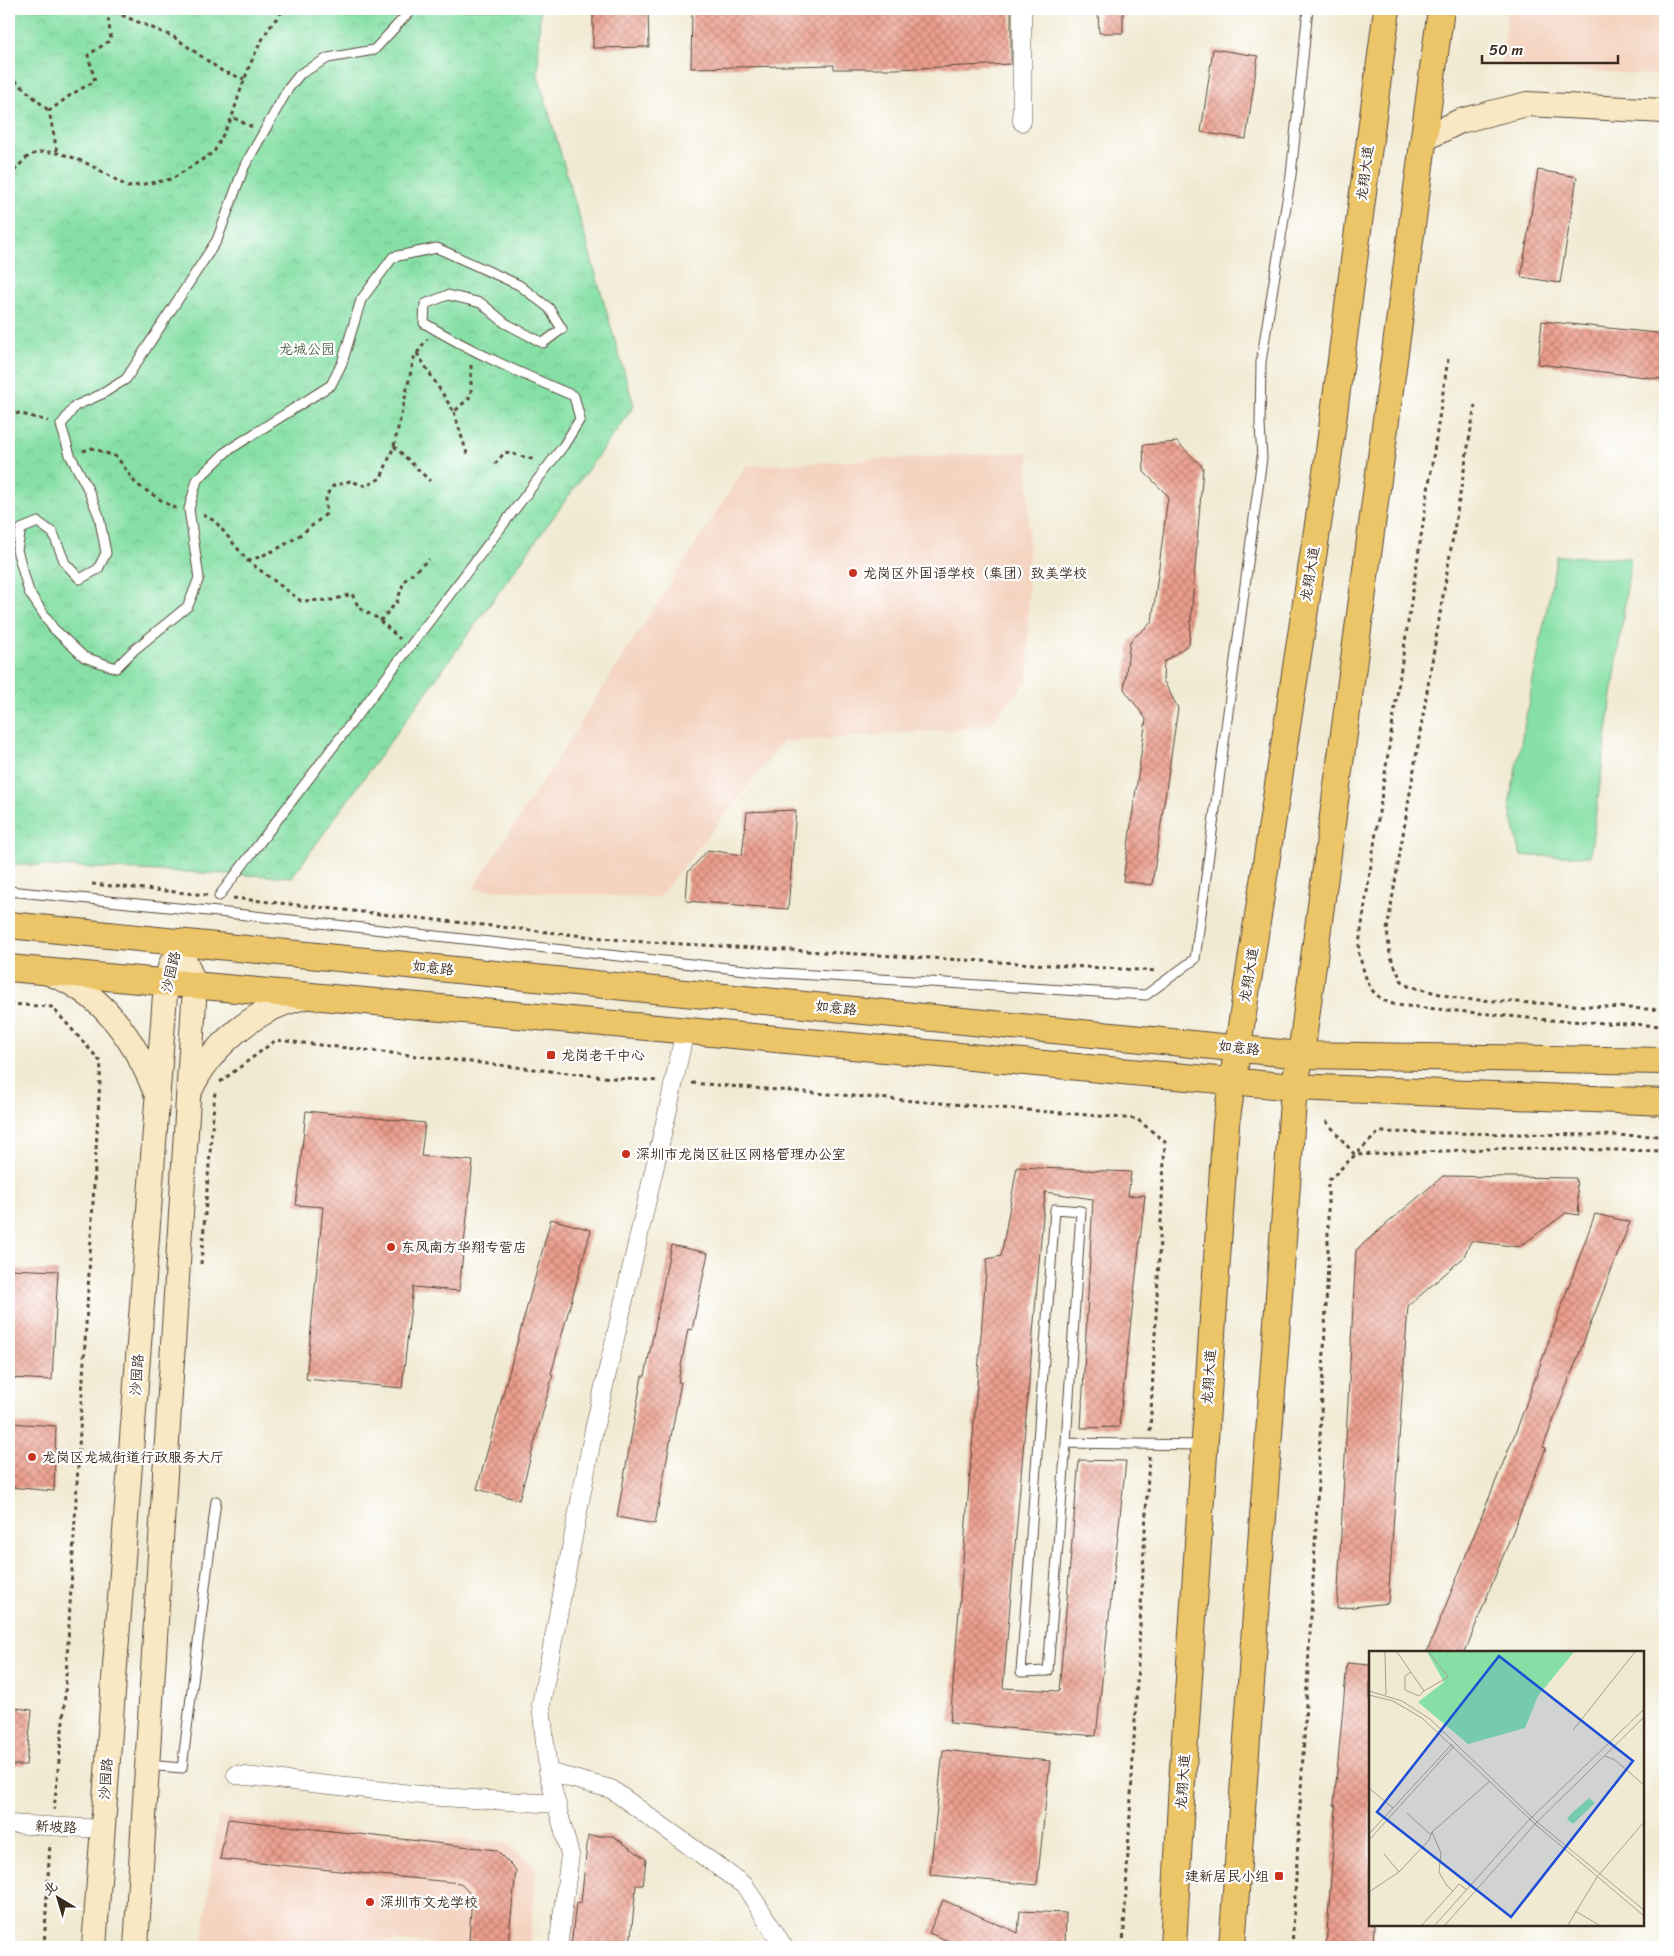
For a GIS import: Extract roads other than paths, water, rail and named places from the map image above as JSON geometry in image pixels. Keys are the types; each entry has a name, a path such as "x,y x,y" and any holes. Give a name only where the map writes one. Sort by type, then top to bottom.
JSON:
{"main road":[{"name":"龙翔大道","path":"1173,1947 1226,1124 1328,459 1387,9"},
{"path":"1232,1947 1294,1087 1301,1055 1441,9"},
{"name":"如意路","path":"9,926 1301,1055 1665,1061"},
{"path":"9,968 1294,1087 1665,1102"}],"street":[{"path":"1022,9 1022,122"},
{"path":"1424,139 1460,121 1527,104 1665,111"},
{"name":"沙园路","path":"94,1947 166,982 178,944"},
{"name":"沙园路","path":"136,1947 194,985 178,944"},
{"path":"43,971 67,980 105,1009 136,1049 157,1098"},
{"path":"188,1094 196,1077 208,1060 244,1026 266,1010 285,1001 310,996"},
{"path":"558,1947 570,1855 548,1772 541,1704 592,1434 685,1030"},
{"path":"548,1772 611,1789 745,1886 784,1947"},
{"path":"236,1775 440,1797 557,1804"},
{"name":"新坡路","path":"9,1824 103,1829"}],"lane":[{"path":"219,896 564,445 580,419 574,396 511,370 440,334 424,323 425,304 448,295 481,303 505,323 543,343 562,329 549,308 519,285 437,248 393,256 361,300 342,363 331,385 227,452 197,480 189,509 199,578 188,606 134,650 116,668 84,657 53,628 29,592 17,550 21,529 38,522 53,533 65,563 80,579 98,569 106,553 99,516 87,487 70,455 61,425 75,406 102,394 126,379 216,240 244,167 288,90 300,74 328,58 374,50 412,9"},
{"path":"9,891 764,972 1146,995 1195,959 1262,458 1260,425 1261,362 1291,175 1308,9"},
{"path":"1055,1209 1081,1211 1066,1443 1048,1671 1022,1672 1055,1209"},
{"path":"1066,1443 1205,1446"},
{"path":"147,1765 182,1768 216,1501"}],"place":[{"name":"龙岗区外国语学校（集团）致美学校","path":"853,573"},
{"name":"龙岗老干中心","path":"551,1055"},
{"name":"深圳市龙岗区社区网格管理办公室","path":"626,1154"},
{"name":"东风南方华翔专营店","path":"391,1247"},
{"name":"龙岗区龙城街道行政服务大厅","path":"32,1457"},
{"name":"建新居民小组","path":"1279,1876"},
{"name":"深圳市文龙学校","path":"370,1902"}],"park label":[{"name":"龙城公园","path":"307,349"}]}
